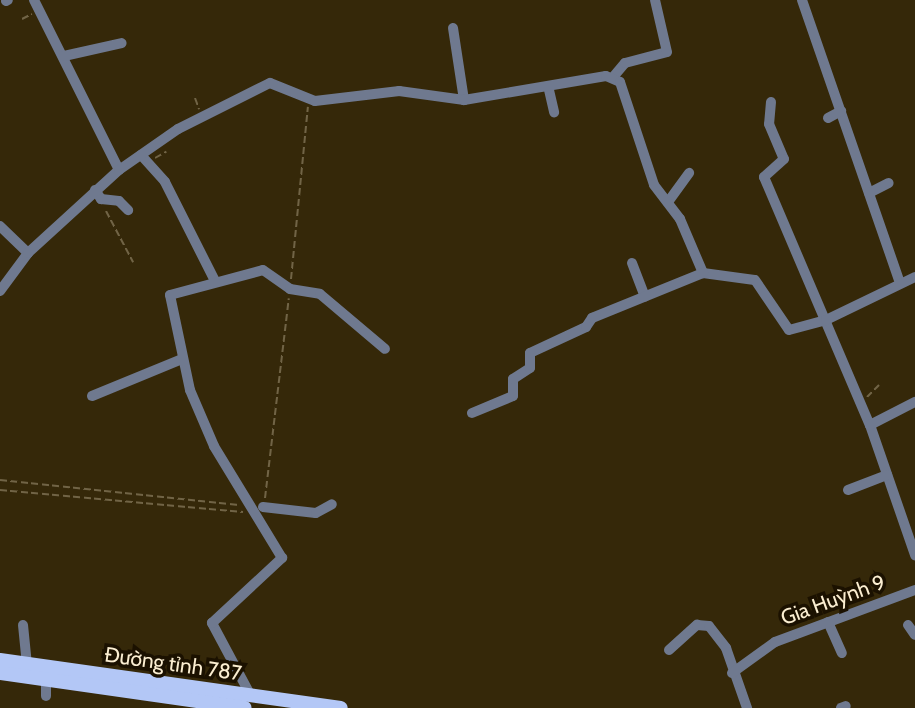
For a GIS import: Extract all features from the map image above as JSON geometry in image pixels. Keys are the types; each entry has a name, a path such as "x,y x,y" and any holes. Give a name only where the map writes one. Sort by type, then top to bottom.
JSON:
{"main road":[{"name":"Đường tỉnh 787","path":"0,660 248,702"},
{"name":"Đường tỉnh 787","path":"0,673 46,688 341,708"}],"street":[{"path":"34,0 119,170"},
{"path":"0,291 28,253 98,195 119,170 145,159 236,92 274,82 309,99 399,91 464,100 549,90 614,76 625,63 667,52 655,0"},
{"path":"802,0 900,283"},
{"path":"453,27 464,100"},
{"path":"64,56 122,43"},
{"path":"614,76 654,185 668,202 703,273"},
{"path":"549,90 554,112"},
{"path":"771,102 769,124 784,159 764,177 870,425 915,555"},
{"path":"828,118 841,111"},
{"path":"145,159 177,204 214,279"},
{"path":"668,202 689,173"},
{"path":"869,193 889,183"},
{"path":"98,195 119,201 128,210"},
{"path":"0,226 28,253"},
{"path":"632,263 645,297"},
{"path":"248,702 212,627 281,563 214,446 182,359 170,295 214,279 263,271 296,289 320,294 385,349"},
{"path":"472,413 513,396 513,379 530,368 530,353 645,297 703,273 755,280 789,330 826,320 915,277"},
{"path":"92,396 182,359"},
{"path":"870,425 915,402"},
{"path":"848,490 887,474"},
{"path":"263,507 316,513 332,504"},
{"name":"Gia Huỳnh 9","path":"732,673 775,642 915,590"},
{"path":"828,622 842,653"},
{"path":"669,650 704,624 726,648 732,673 747,708"},
{"path":"23,625 27,665"},
{"path":"139,700 156,696"}],"path":[{"path":"263,507 296,289 309,99"},
{"path":"145,159 166,152"},
{"path":"98,195 133,262"},
{"path":"860,400 879,385"},
{"path":"0,480 252,510"},
{"path":"0,489 252,510"}]}
